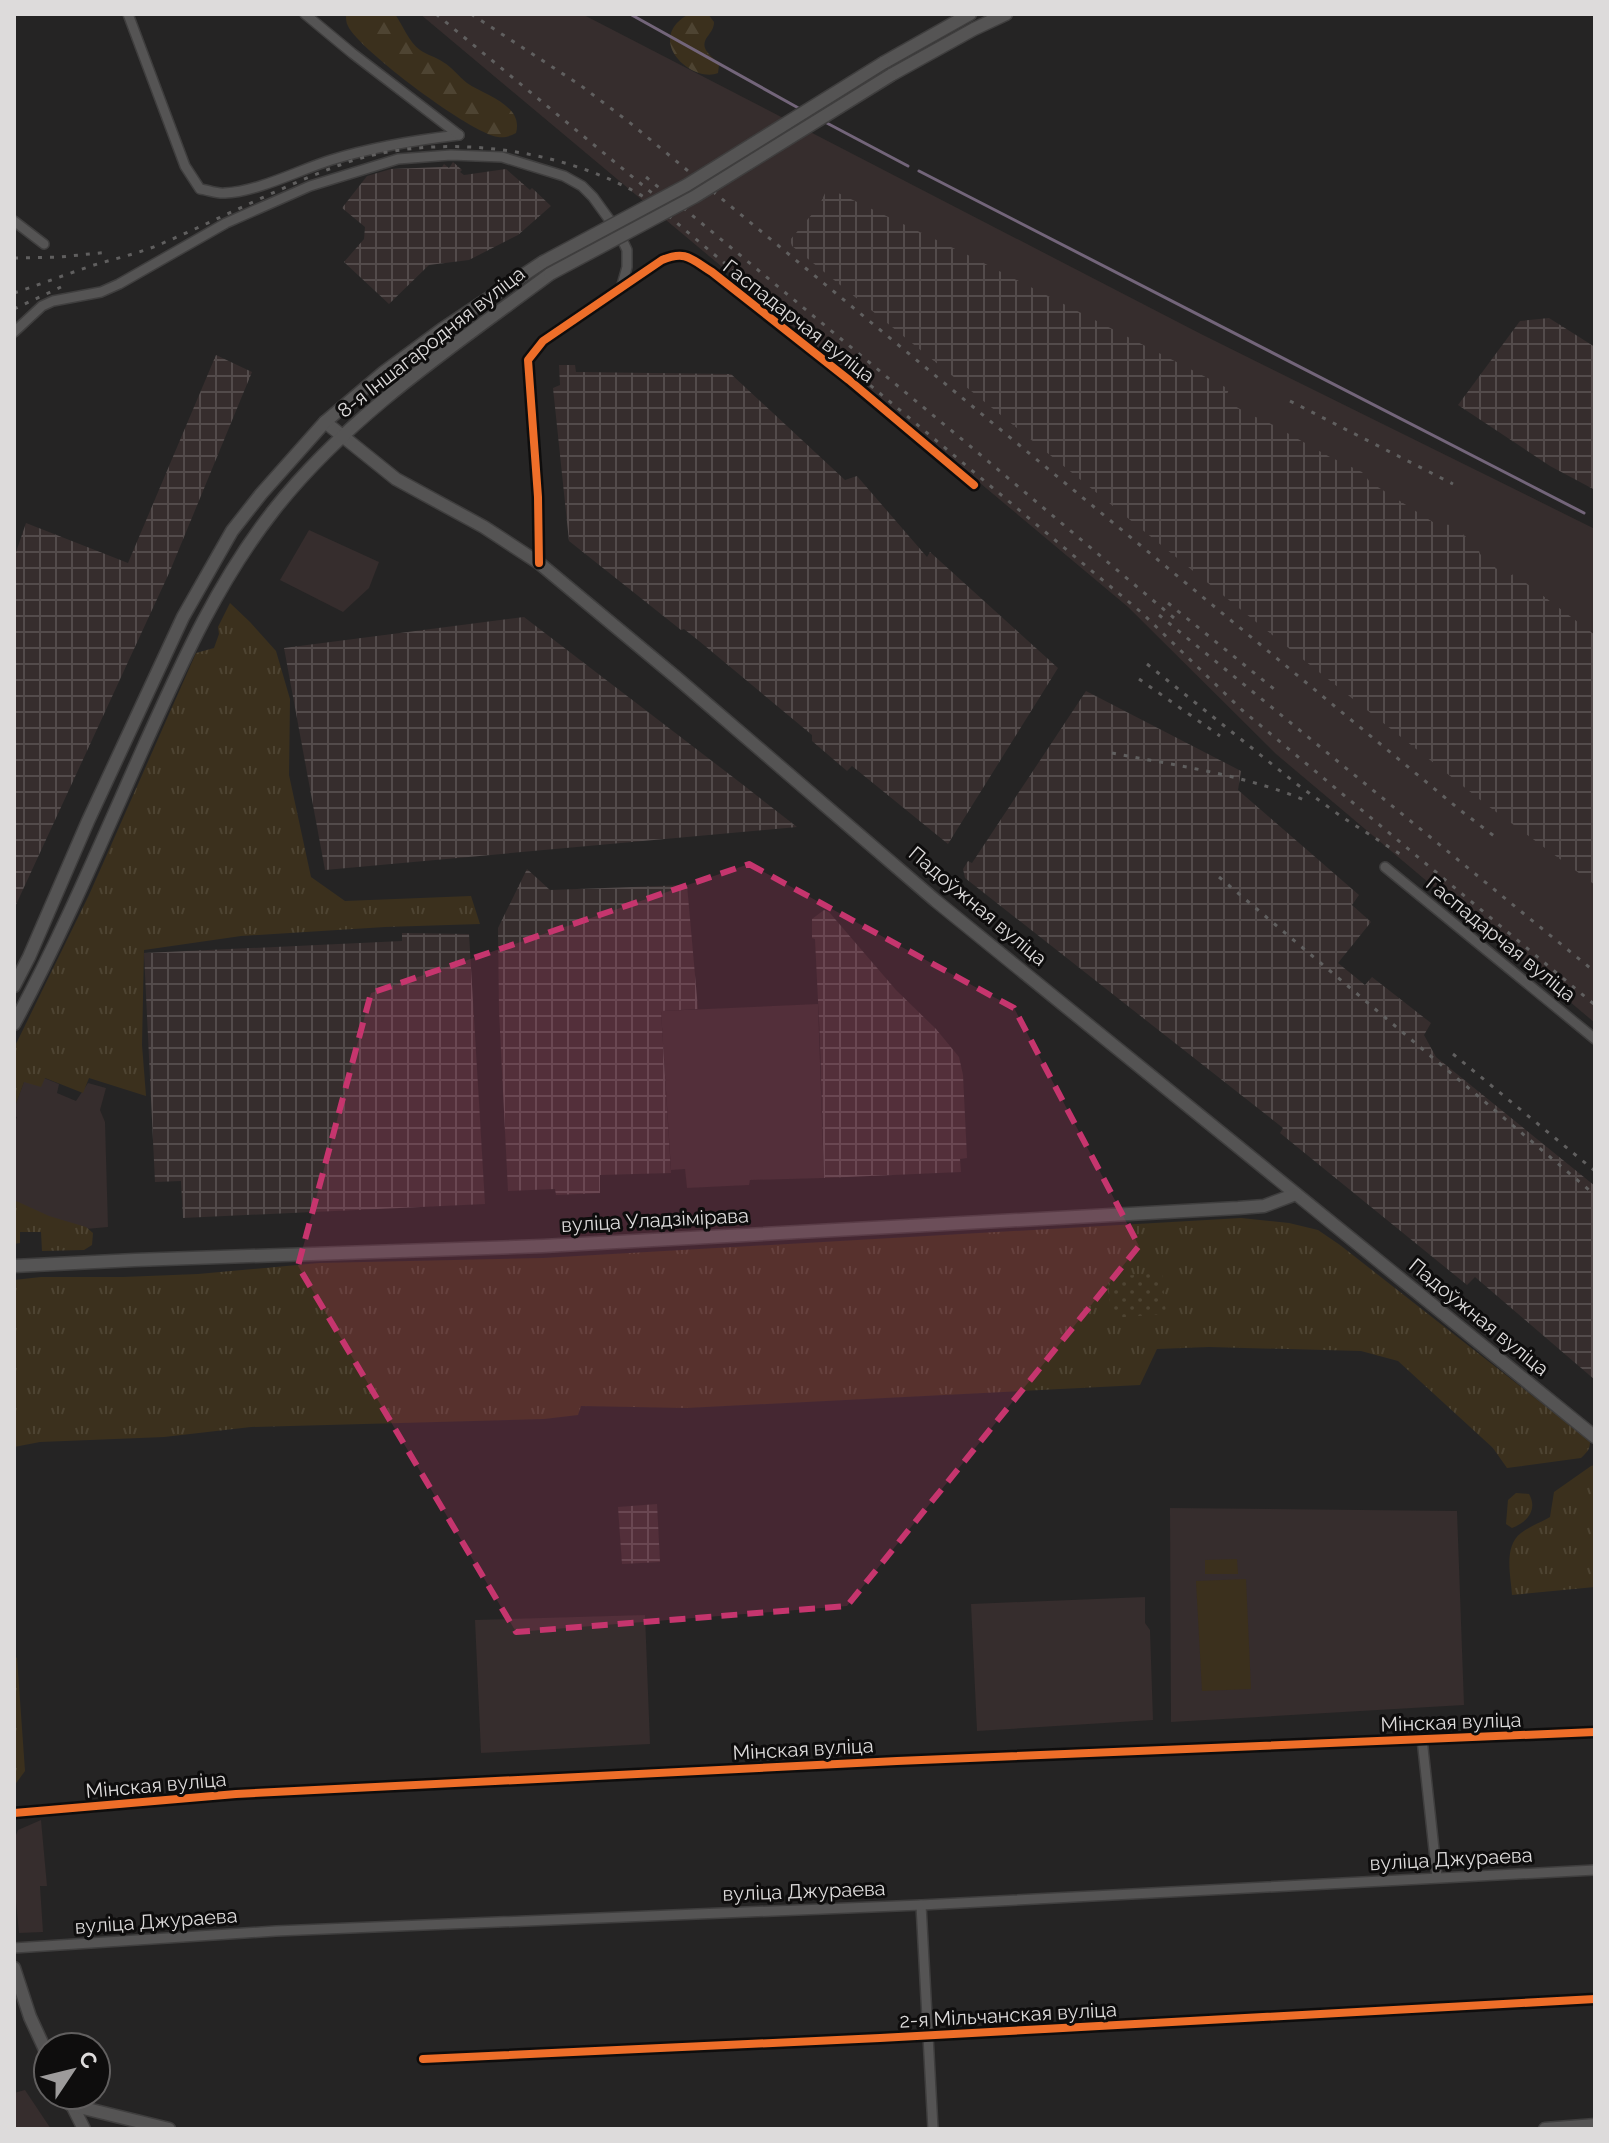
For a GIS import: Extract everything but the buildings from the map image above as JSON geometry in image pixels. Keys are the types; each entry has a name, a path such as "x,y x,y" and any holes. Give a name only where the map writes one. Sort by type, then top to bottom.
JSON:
{"main road":[{"name":"8-я Іншагародняя вуліца","path":"14,986 183,617 232,531 325,422 384,372 543,262 687,185 883,63 970,14"},
{"name":"8-я Іншагародняя вуліца","path":"14,1024 45,966 206,613 249,543 296,483 390,394 550,274 694,197 891,75 1006,14"},
{"name":"Падоўжная вуліца","path":"325,422 396,479 484,527 539,563 936,901 1595,1437"},
{"name":"вуліца Уладзімірава","path":"14,1266 543,1246 1238,1208 1264,1206 1296,1194"},
{"path":"14,1968 36,2031"},
{"path":"75,2111 84,2129"},
{"path":"107,2111 169,2129"},
{"path":"1545,2129 1595,2125"}],"street":[{"path":"128,14 185,166 200,189 223,193 254,187 372,149 459,135 305,14"},
{"path":"14,332 42,306 110,288 226,223 310,186 398,159 451,155 502,157 564,176 582,186 619,233 627,250 627,267 622,285"},
{"path":"14,221 44,244"},
{"name":"Гаспадарчая вуліца","path":"539,563 538,497 528,360 543,341 622,285 675,255 689,257 712,272 849,380 974,485"},
{"name":"Гаспадарчая вуліца","path":"1385,867 1595,1039"},
{"name":"Мінская вуліца","path":"14,1813 236,1794 820,1764 1595,1732"},
{"path":"1422,1739 1437,1877"},
{"name":"вуліца Джураева","path":"14,1948 276,1931 921,1905 1595,1870"},
{"path":"921,1905 933,2129"},
{"name":"2-я Мільчанская вуліца","path":"423,2059 1595,1999"}],"highlighted area":[{"path":"749,864 1014,1008 1139,1246 847,1606 516,1632 298,1266 371,993"}],"shaded area":[{"path":"420,14 582,14 1201,334 1595,529 1595,1023 1276,754 1128,607"},
{"path":"453,162 464,175 506,169 551,206 518,235 469,260 429,265 389,304 344,262 364,239 365,227 342,208 367,176 391,169 442,167 444,164 449,168"},
{"path":"832,190 972,257 1229,389 1225,400 1362,472 1370,482 1436,524 1452,525 1506,577 1514,574 1595,635 1595,885 1488,806 1261,626 792,246 790,240 819,206 826,191"},
{"path":"1549,318 1595,347 1595,490 1550,466 1458,405 1520,321"},
{"path":"216,355 252,372 170,571 14,909 14,558 26,523 128,563"},
{"path":"559,365 575,365 576,372 731,374 845,480 857,476 927,557 930,552 1058,668 948,844 852,766 847,771 812,741 812,735 699,641 569,541 553,388 560,385"},
{"path":"309,530 379,562 369,588 343,612 280,580"},
{"path":"524,617 797,827 325,870 284,648"},
{"path":"1086,691 1241,771 1238,790 1359,895 1352,905 1371,922 1338,963 1365,985 1372,977 1431,1023 1424,1035 1436,1057 1595,1186 1595,1380 1475,1277 1467,1285 1280,1133 1283,1128 965,878 963,869 968,861 972,863"},
{"path":"527,869 550,890 687,885 698,1009 661,1011 671,1173 600,1175 600,1193 556,1195 555,1189 508,1191 498,928"},
{"path":"824,910 959,1057 963,1075 967,1158 960,1159 961,1172 824,1178 812,919"},
{"path":"402,933 469,934 485,1204 183,1218 181,1181 155,1182 144,953 402,941"},
{"path":"818,1004 824,1178 750,1180 749,1185 687,1188 685,1169 671,1170 661,1011"},
{"path":"44,1078 59,1084 57,1093 76,1101 88,1083 106,1088 100,1110 105,1122 108,1227 86,1229 27,1214 14,1199 14,1124 17,1117 14,1116 14,1109 24,1082"},
{"path":"657,1504 660,1562 622,1564 618,1507"},
{"path":"1170,1508 1457,1511 1464,1705 1171,1722"},
{"path":"1145,1597 1145,1623 1150,1630 1153,1720 977,1731 971,1604"},
{"path":"645,1615 650,1744 481,1753 475,1620"},
{"path":"41,1820 47,1886 40,1886 43,1932 19,1933 14,1840 18,1830"},
{"path":"25,2090 32,2100 32,2111 39,2111 51,2129 14,2129 14,2093"}],"green space":[{"path":"346,14 395,14 416,47 446,64 467,83 508,108 517,123 516,133 501,137 485,132 442,107 372,53 348,26"},
{"path":"689,14 708,14 714,22 705,48 719,65 718,73 707,75 685,66 671,47 670,35 676,24"},
{"path":"230,603 276,651 290,699 289,775 311,877 345,901 471,896 480,924 241,936 144,950 142,1045 146,1096 89,1078 83,1093 45,1078 41,1087 24,1082 14,1109 14,1048 89,895 196,653 214,648 218,627"},
{"path":"14,1200 49,1216 86,1227 93,1233 92,1245 84,1250 42,1251 41,1232 20,1232 20,1243 14,1244"},
{"path":"1241,1218 1289,1223 1318,1230 1590,1441 1588,1451 1581,1458 1507,1468 1493,1448 1398,1361 1361,1351 1209,1347 1157,1349 1140,1385 686,1408 581,1406 578,1415 544,1419 251,1427 164,1437 40,1442 14,1447 14,1280 198,1274 319,1263 543,1258"},
{"path":"1162,1273 1166,1314 1111,1318 1108,1277"},
{"path":"1595,1465 1595,1587 1512,1595 1509,1562 1515,1539 1550,1517 1554,1492"},
{"path":"1516,1493 1529,1494 1532,1510 1526,1519 1512,1528 1506,1524 1508,1500"},
{"path":"1237,1559 1238,1574 1205,1574 1205,1560"},
{"path":"1246,1579 1251,1689 1202,1691 1196,1581"},
{"path":"14,1656 17,1658 25,1771 14,1786"}],"waterway":[{"path":"630,14 802,110"},
{"path":"823,121 908,166"},
{"path":"919,171 1584,513"}],"railway":[{"path":"436,14 652,193"},
{"path":"471,14 580,85 629,122 1494,836"},
{"path":"14,293 155,247 318,174 376,155 413,148 492,149 570,164 606,178 639,194 666,213 1142,613 1242,710 1595,1005"},
{"path":"646,177 1174,618"},
{"path":"14,258 109,252"},
{"path":"14,309 61,287"},
{"path":"1290,401 1453,484"},
{"path":"1168,603 1274,689"},
{"path":"1159,615 1595,972"},
{"path":"1147,664 1298,785 1400,854"},
{"path":"1139,679 1220,736"},
{"path":"1112,753 1237,778 1309,802"},
{"path":"1219,877 1595,1195"},
{"path":"1453,1054 1595,1171"}],"cycle path":[{"path":"539,563 538,497 528,360 543,341 662,260 677,256 688,257 712,272 849,380 974,485"},
{"path":"14,1813 236,1794 897,1761 1595,1732"},
{"path":"423,2059 1595,1999"}]}
